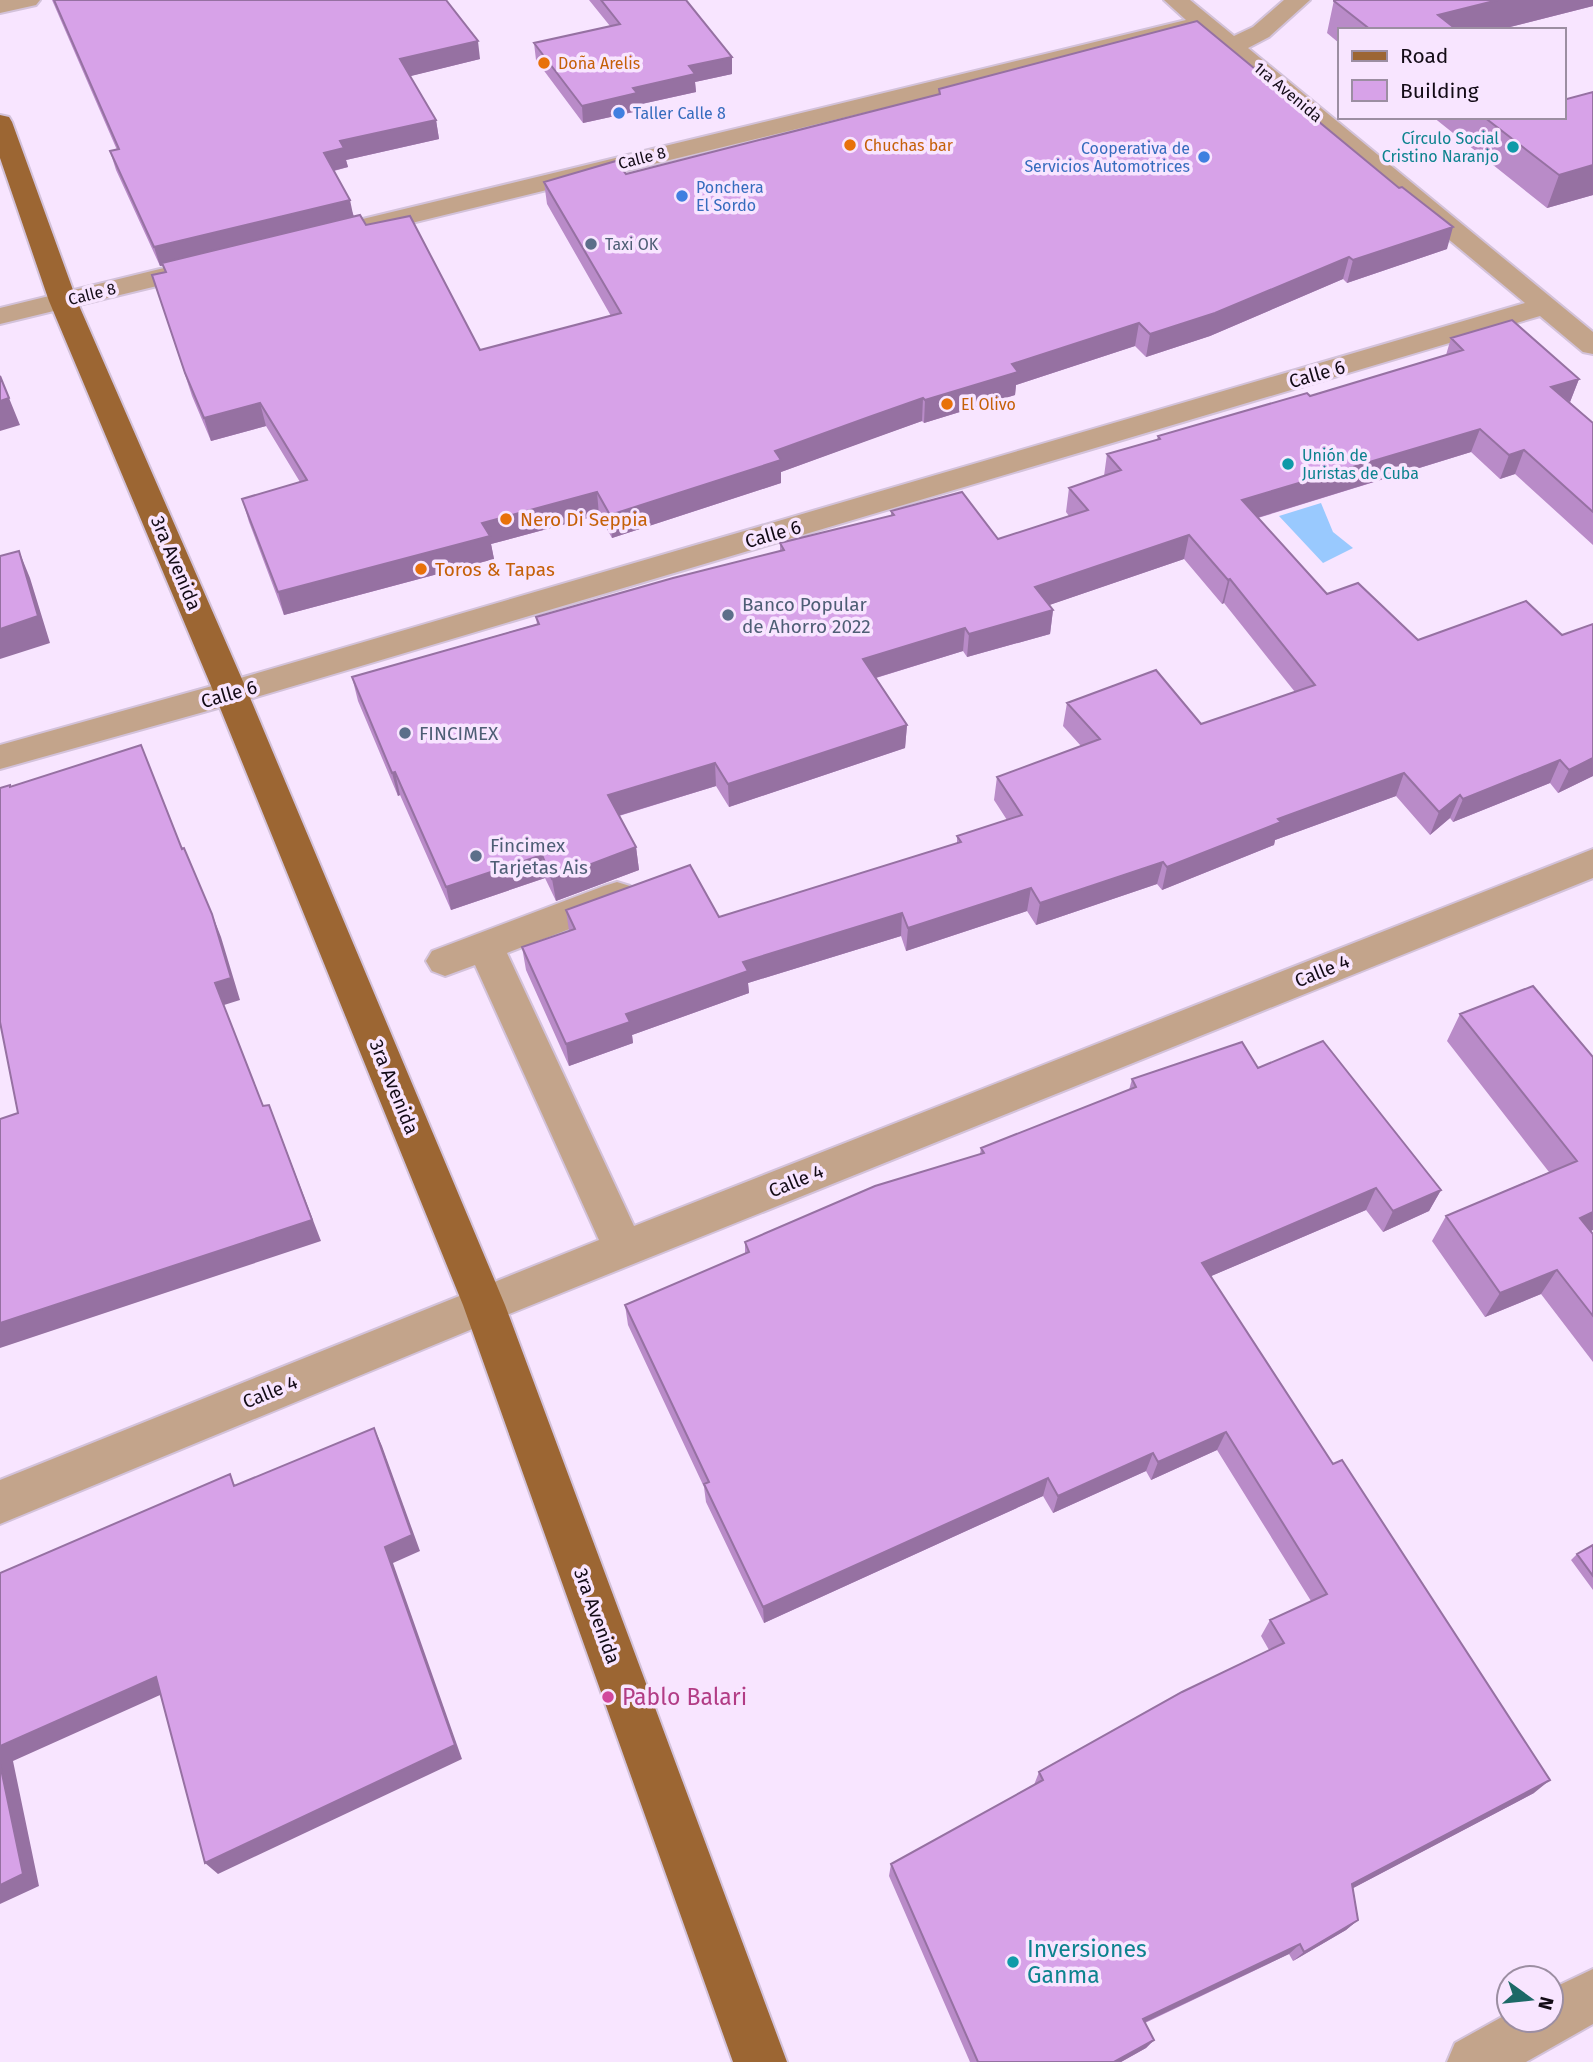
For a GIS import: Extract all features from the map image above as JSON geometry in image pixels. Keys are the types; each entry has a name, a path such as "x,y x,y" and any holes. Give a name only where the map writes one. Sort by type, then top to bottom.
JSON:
{"main road":[{"name":"3ra Avenida","path":"0,122 63,301 231,693 484,1305 760,2062"}],"street":[{"path":"0,6 28,0"},
{"path":"1233,46 1261,32 1298,0"},
{"name":"1ra Avenida","path":"1191,7 1233,46 1593,346"},
{"name":"Calle 8","path":"318,238 1191,7"},
{"name":"Calle 8","path":"0,316 224,261"},
{"name":"Calle 6","path":"0,757 231,693 1546,306"},
{"name":"Calle 4","path":"0,1502 484,1305 1593,863"},
{"path":"444,961 652,883"},
{"path":"485,946 624,1249"},
{"path":"1565,2011 1593,1995"},
{"path":"1474,2062 1523,2034"}],"water":[{"path":"1321,503 1333,532 1353,548 1323,563 1279,516"}],"building":[{"path":"54,0 446,0 478,41 400,59 436,120 340,141 344,148 324,153 350,200 154,247 110,151 119,149"},
{"path":"601,0 686,0 732,57 689,66 695,74 633,88 637,93 582,106 534,43 620,24"},
{"path":"1498,0 1438,15 1454,28 1368,28 1334,1"},
{"path":"1197,21 1399,188 1402,187 1453,227 1353,260 1349,257 1215,313 1150,334 1139,323 1012,364 1018,372 925,400 923,398 775,451 781,460 610,515 597,492 482,523 490,536 278,592 242,499 307,480 260,403 204,418 185,373 152,275 166,272 162,263 360,215 366,225 410,216 480,350 621,313 544,182 616,161 626,174 940,94 939,89"},
{"path":"1593,92 1593,165 1559,175 1487,119 1565,119 1565,99"},
{"path":"1512,320 1579,379 1551,387 1593,423 1593,512 1524,450 1509,455 1480,429 1242,500 1327,594 1358,583 1418,640 1526,601 1562,635 1593,624 1593,758 1569,770 1560,760 1463,799 1460,795 1439,812 1404,773 1278,819 1281,822 1167,867 1163,862 1040,903 1031,888 908,928 902,913 743,962 748,971 626,1014 630,1022 566,1044 522,947 575,929 566,910 690,865 719,917 961,842 957,836 1022,815 997,777 1100,739 1067,703 1156,670 1201,724 1315,685 1230,579 1228,580 1189,535 1035,587 1053,610 969,634 965,628 863,659 907,725 728,784 715,763 608,795 636,847 552,879 542,855 446,887 395,772 392,773 352,677 539,624 536,617 784,550 780,543 894,515 891,511 962,492 998,539 1088,510 1069,488 1121,470 1107,454 1160,439 1158,436 1307,393 1310,396 1463,350 1451,338"},
{"path":"0,376 9,398 0,401"},
{"path":"19,551 38,616 0,629 0,556"},
{"path":"141,745 182,849 184,848 212,914 231,978 215,983 263,1106 269,1105 312,1220 0,1323 0,1119 18,1113 0,1022 0,788"},
{"path":"1533,986 1593,1057 1593,1212 1580,1218 1593,1234 1593,1316 1557,1270 1500,1293 1446,1216 1577,1161 1460,1014"},
{"path":"1323,1041 1441,1190 1393,1211 1376,1188 1202,1263 1333,1464 1342,1460 1550,1780 1352,1884 1358,1920 1304,1952 1300,1944 1143,2019 1154,2040 1114,2062 978,2062 891,1864 1043,1780 1039,1772 1182,1692 1284,1643 1270,1620 1327,1594 1226,1432 1158,1462 1153,1453 1058,1496 1048,1478 763,1607 704,1484 709,1482 625,1305 749,1252 745,1242 875,1186 984,1153 981,1148 1136,1087 1132,1079 1242,1042 1258,1068"},
{"path":"374,1428 412,1535 385,1547 455,1745 205,1863 156,1677 0,1746 0,1573 230,1474 234,1486"},
{"path":"1593,1545 1593,1576 1577,1554"},
{"path":"0,1764 23,1874 0,1885"}],"place":[{"name":"Doña Arelis","path":"544,63"},
{"name":"Taller Calle 8","path":"619,113"},
{"name":"Chuchas bar","path":"850,145"},
{"name":"Círculo Social Cristino Naranjo","path":"1513,147"},
{"name":"Cooperativa de Servicios Automotrices","path":"1204,157"},
{"name":"Ponchera El Sordo","path":"682,196"},
{"name":"Taxi OK","path":"591,244"},
{"name":"El Olivo","path":"947,404"},
{"name":"Unión de Juristas de Cuba","path":"1288,464"},
{"name":"Nero Di Seppia","path":"506,519"},
{"name":"Toros & Tapas","path":"421,569"},
{"name":"Banco Popular de Ahorro 2022","path":"728,615"},
{"name":"FINCIMEX","path":"405,733"},
{"name":"Fincimex Tarjetas Ais","path":"476,856"},
{"name":"Pablo Balari","path":"608,1697"},
{"name":"Inversiones Ganma","path":"1013,1962"}]}
